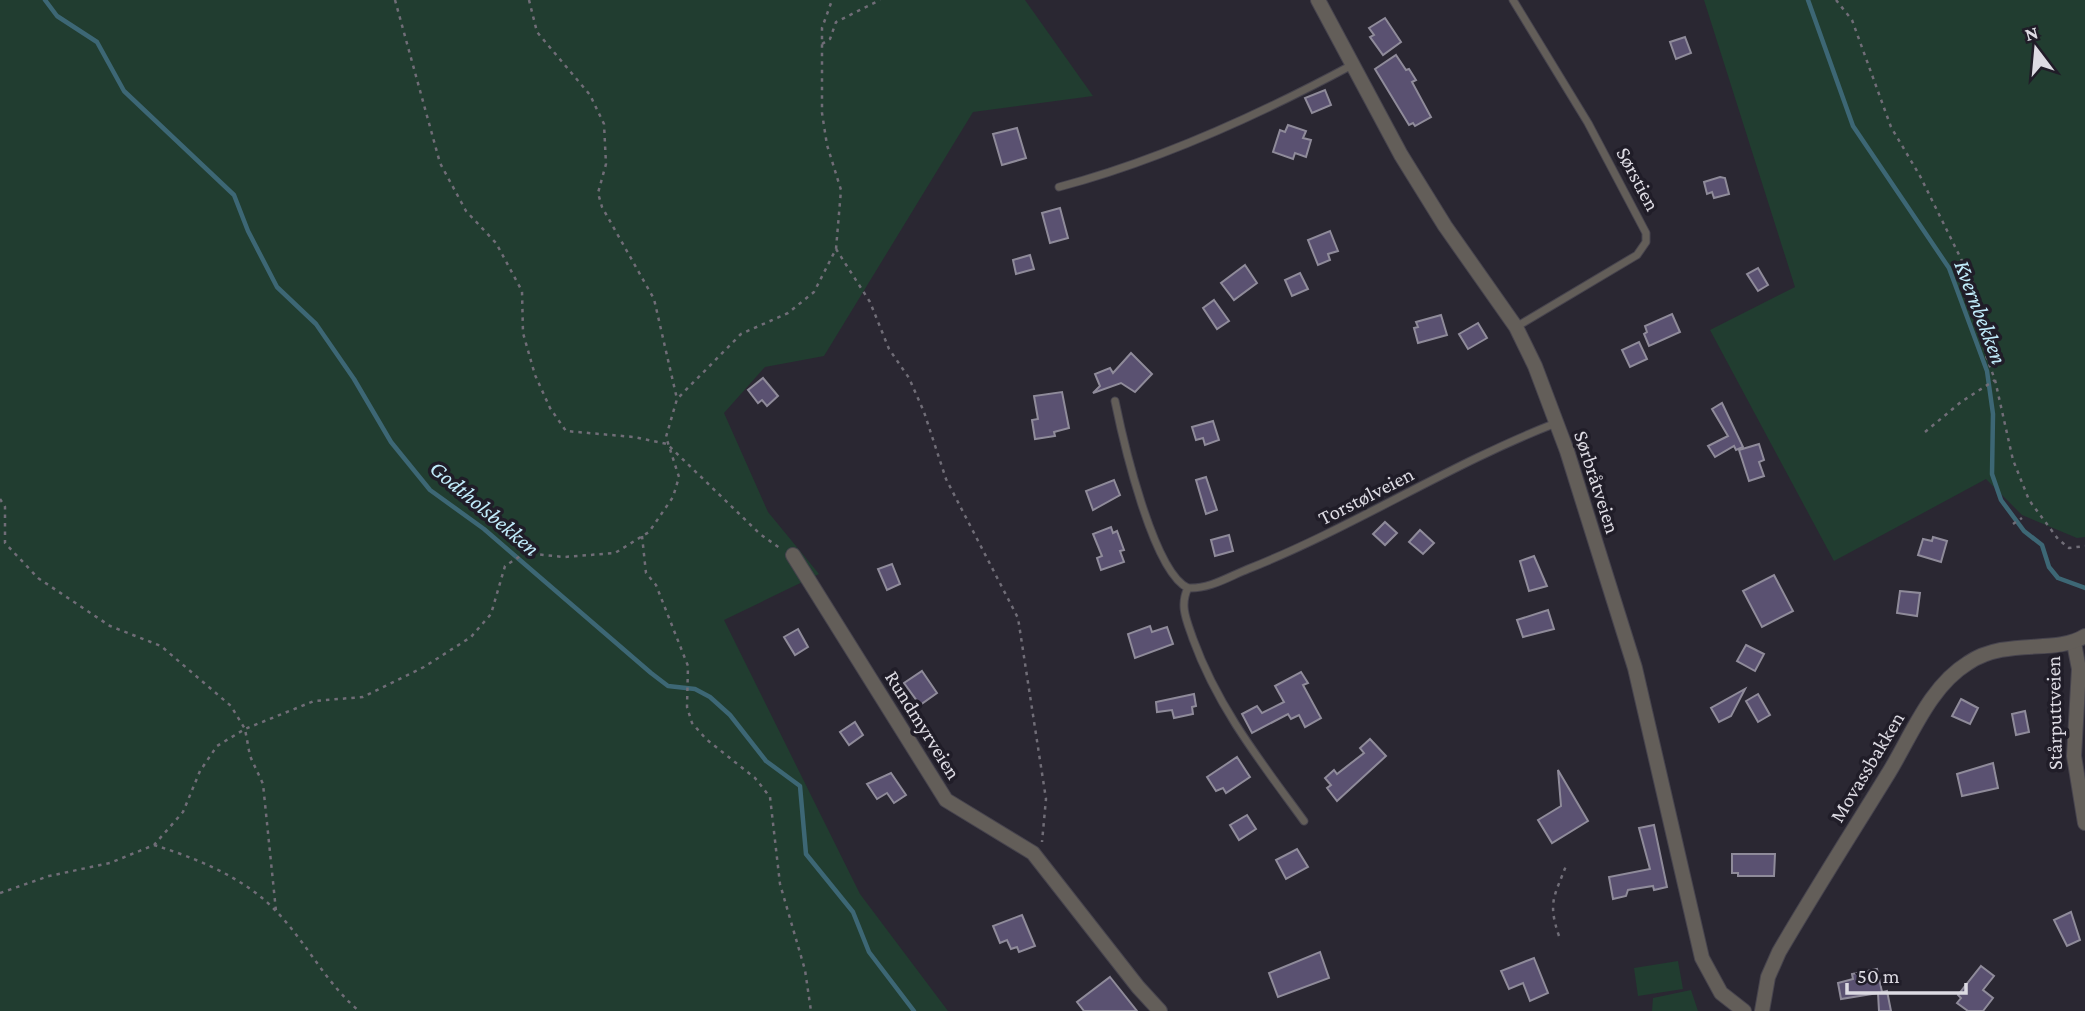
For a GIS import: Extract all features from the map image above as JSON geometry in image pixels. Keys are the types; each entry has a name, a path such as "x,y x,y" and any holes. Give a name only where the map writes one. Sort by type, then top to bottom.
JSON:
{"street":[{"name":"Sørbråtveien","path":"1318,0 1422,191 1516,327 1535,366 1556,422 1635,668 1703,958 1721,993 1744,1011"},
{"name":"Rundmyrveien","path":"793,555 946,800 1032,853 1138,988 1160,1011"},
{"name":"Stårputtveien","path":"2079,640 2074,756 2085,823"},
{"name":"Movassbakken","path":"1762,1011 1768,977 1779,952 1916,725 1951,675 1991,652 2019,646 2079,640"}],"lane":[{"name":"Sørstien","path":"1513,0 1588,123 1646,233 1643,249 1629,260 1516,327"},
{"path":"1059,187 1106,174 1213,134 1352,65"},
{"path":"1115,401 1127,456 1148,520 1170,572 1188,588 1182,598 1184,614 1207,677 1226,712 1304,821"},
{"name":"Torstølveien","path":"1188,588 1211,585 1310,544 1515,439 1556,422"}],"path":[{"path":"395,0 440,163 466,211 496,243 522,291 523,333 535,376 550,408 566,431 634,437 667,444 774,546 793,555"},
{"path":"529,0 537,32 590,95 604,124 606,164 598,193 602,206 654,299 677,399"},
{"path":"822,44 830,38 836,22 880,0"},
{"path":"1836,0 1852,20 1891,127 1920,176 1975,288 1986,326 1985,352 2013,460 2029,500 2058,539 2069,548 2085,547"},
{"path":"0,893 49,876 110,863 154,845 183,812 200,771 217,746 245,729 314,701 363,697 424,667 471,637 491,614 505,566 525,553 564,557 615,553 642,536 664,514 673,498 679,477 667,444 668,425 677,399 741,334 788,313 814,292 836,249 841,190 827,145 822,113 822,27 831,3"},
{"path":"836,249 870,302 889,349 909,378 924,412 946,479 1018,618 1046,799 1042,848"},
{"path":"1925,432 1994,380"},
{"path":"0,499 5,508 5,543 17,559 38,578 110,626 161,646 231,706 245,729 250,756 263,784 276,911"},
{"path":"2013,524 2022,518"},
{"path":"642,536 646,573 656,585 688,666 687,708 692,723 706,739 755,778 770,797 780,884 805,970 811,1011"},
{"path":"154,845 213,868 276,911 338,993 359,1011"},
{"path":"1559,936 1551,913 1553,898 1567,863"}],"green space":[{"path":"0,0 1025,0 1093,96 973,112 824,356 765,367 724,413 768,512 819,574 724,620 860,894 948,1011 0,1011"},
{"path":"1704,0 2085,0 2085,537 2077,538 2022,515 1986,479 1834,561 1710,330 1795,287"},
{"path":"1678,961 1683,989 1638,996 1634,968"},
{"path":"1691,990 1698,1011 1652,1011 1653,998"}],"building":[{"path":"1385,18 1401,42 1383,55 1370,37 1374,35 1369,28"},
{"path":"1685,37 1691,53 1676,59 1670,42"},
{"path":"1396,55 1416,80 1412,82 1431,117 1415,126 1413,123 1409,125 1375,69"},
{"path":"1325,90 1331,105 1312,113 1305,98"},
{"path":"1288,125 1306,131 1303,138 1311,140 1306,157 1295,153 1293,159 1273,152 1280,130 1285,132"},
{"path":"1017,128 1026,158 1002,165 993,134"},
{"path":"1725,178 1729,194 1714,198 1712,192 1707,194 1704,182"},
{"path":"1060,208 1068,238 1050,243 1042,213"},
{"path":"1330,231 1338,251 1328,254 1330,260 1318,265 1308,240"},
{"path":"1030,255 1034,269 1016,274 1013,260"},
{"path":"1245,265 1257,283 1234,300 1221,283"},
{"path":"1758,268 1768,285 1758,291 1747,274"},
{"path":"1300,273 1308,289 1292,296 1285,280"},
{"path":"1214,300 1229,321 1217,329 1203,308"},
{"path":"1672,314 1680,332 1649,346 1644,334 1647,332 1645,326"},
{"path":"1441,315 1447,335 1418,343 1414,328 1418,327 1416,322"},
{"path":"1478,323 1487,338 1468,349 1459,334"},
{"path":"1639,342 1647,359 1630,367 1622,350"},
{"path":"1131,353 1152,374 1135,392 1121,383 1093,393 1100,386 1095,374 1110,368 1113,373"},
{"path":"763,378 778,396 767,406 762,400 758,403 748,390"},
{"path":"1062,392 1069,428 1054,432 1055,436 1035,439 1032,420 1038,419 1034,396"},
{"path":"1722,403 1743,447 1736,450 1734,446 1715,457 1708,446 1728,436 1712,409"},
{"path":"1213,421 1219,440 1205,445 1203,438 1196,440 1192,427"},
{"path":"1759,444 1764,460 1759,462 1764,476 1749,481 1739,450"},
{"path":"1206,477 1217,510 1206,514 1196,480"},
{"path":"1114,480 1120,495 1093,510 1086,491"},
{"path":"1385,522 1397,533 1385,545 1373,534"},
{"path":"1111,527 1113,533 1117,531 1124,550 1120,551 1124,562 1101,570 1097,558 1102,556 1093,534"},
{"path":"1420,530 1434,543 1423,554 1409,542"},
{"path":"1229,535 1233,551 1215,556 1211,540"},
{"path":"1933,537 1947,541 1941,562 1918,555 1923,539 1932,541"},
{"path":"1534,556 1547,586 1529,591 1520,561"},
{"path":"892,564 900,584 887,590 878,569"},
{"path":"1774,575 1793,611 1762,627 1743,591"},
{"path":"1900,591 1920,593 1917,616 1897,613"},
{"path":"1548,610 1554,629 1523,637 1517,620"},
{"path":"1150,626 1152,632 1167,627 1173,644 1135,658 1128,634"},
{"path":"798,629 808,647 795,655 784,637"},
{"path":"1746,645 1764,654 1755,671 1737,661"},
{"path":"922,671 937,693 920,705 904,683"},
{"path":"1301,672 1308,683 1303,685 1321,718 1305,727 1299,715 1291,719 1288,714 1252,733 1242,714 1257,706 1262,713 1284,702 1275,686"},
{"path":"1745,689 1731,716 1719,722 1711,708"},
{"path":"1194,694 1196,706 1192,707 1193,714 1174,718 1172,710 1157,712 1156,702"},
{"path":"1758,694 1770,715 1758,722 1746,701"},
{"path":"1961,699 1978,708 1970,724 1952,716"},
{"path":"2025,711 2029,732 2016,735 2012,714"},
{"path":"855,722 863,735 849,745 840,732"},
{"path":"1370,739 1386,756 1337,801 1327,788 1331,785 1325,778 1334,770 1337,774 1364,753 1360,748"},
{"path":"1237,757 1250,777 1226,793 1223,788 1216,791 1207,777"},
{"path":"1993,763 1998,788 1962,796 1957,774"},
{"path":"1558,770 1588,821 1552,843 1538,820 1561,806"},
{"path":"891,773 906,795 894,803 887,793 877,799 867,784"},
{"path":"1247,815 1256,829 1239,840 1230,825"},
{"path":"1654,825 1667,887 1628,890 1626,896 1613,899 1609,877 1650,869 1639,828"},
{"path":"1297,849 1308,867 1286,879 1276,860"},
{"path":"1732,854 1775,854 1774,876 1738,876 1738,873 1732,873"},
{"path":"2071,912 2080,940 2067,946 2054,920"},
{"path":"1022,915 1035,946 1019,952 1017,947 1011,949 1007,940 1000,943 993,926"},
{"path":"1320,952 1329,978 1278,997 1269,973"},
{"path":"1534,958 1548,993 1530,1001 1523,983 1509,989 1501,971"},
{"path":"1981,966 1994,976 1983,990 1993,998 1983,1011 1968,1011 1957,1003 1961,998 1958,995"},
{"path":"1877,969 1882,992 1887,991 1891,1011 1879,1011 1878,993 1841,999 1838,983 1853,979 1852,974"},
{"path":"1110,977 1137,1011 1084,1011 1077,1002"}],"waterway":[{"name":"Godtholsbekken","path":"45,0 57,16 97,42 124,91 234,195 248,231 277,287 316,324 354,379 391,442 430,490 484,529 668,686 695,689 710,697 730,715 766,761 800,786 806,854 853,912 869,952 914,1011"},
{"name":"Kvernbekken","path":"1808,0 1853,126 1949,268 1987,371 1993,414 1992,474 2001,500 2024,531 2042,545 2049,567 2058,578 2085,588"}]}
